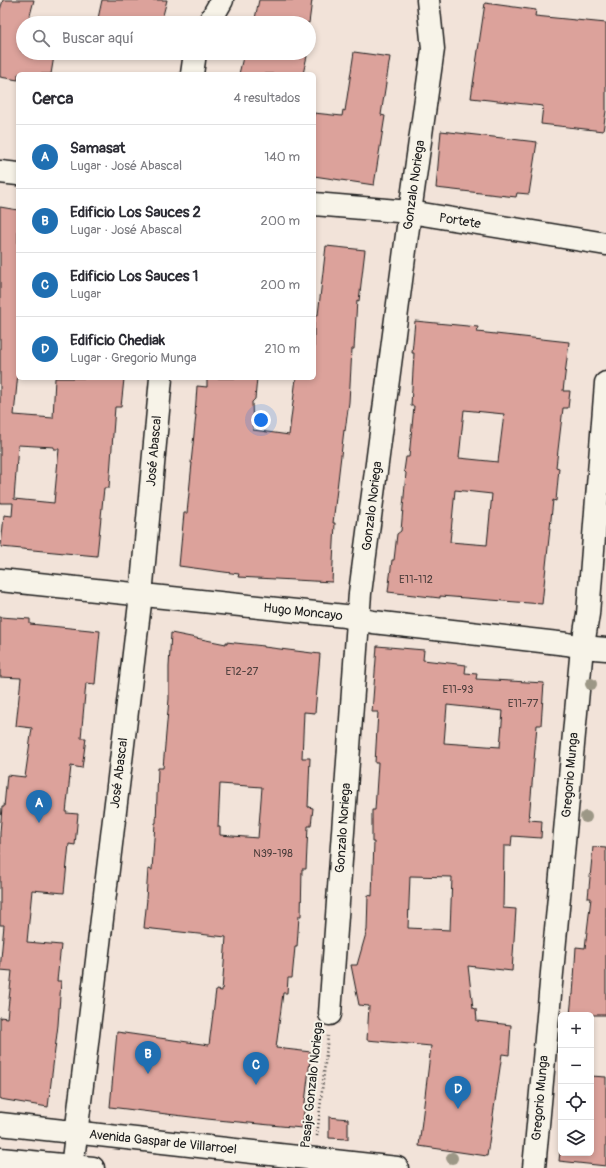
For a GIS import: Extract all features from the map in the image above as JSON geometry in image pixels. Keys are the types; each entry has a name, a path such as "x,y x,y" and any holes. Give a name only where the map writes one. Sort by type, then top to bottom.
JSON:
{"street":[{"path":"213,16 222,0"},
{"name":"Gonzalo Noriega","path":"330,1014 358,618 410,212 433,50 428,0"},
{"path":"192,72 194,60"},
{"path":"0,172 16,174"},
{"name":"Portete","path":"316,204 410,212 606,244"},
{"name":"José Abascal","path":"79,1167 76,1133 141,595 160,380"},
{"name":"Gregorio Munga","path":"534,1168 582,647 588,614 606,383"},
{"name":"Hugo Moncayo","path":"0,580 358,618 373,622 606,649"},
{"name":"Avenida Gaspar de Villarroel","path":"0,1124 397,1168"},
{"path":"0,1159 79,1167"}],"path":[{"name":"Pasaje Gonzalo Noriega","path":"314,1158 330,1014"}],"building":[{"path":"3,0 34,0 30,16 16,16 16,60 53,60 51,72 16,72 16,80 0,77 0,10"},
{"path":"102,0 167,0 163,16 99,16"},
{"path":"259,0 312,0 310,16 256,16"},
{"path":"485,3 536,10 535,16 606,23 606,111 603,131 541,124 543,106 471,98"},
{"path":"354,52 390,57 381,115 385,116 374,185 316,176 316,113 342,116 343,110 345,111"},
{"path":"242,60 306,60 303,72 239,72"},
{"path":"441,131 537,142 529,194 517,193 516,197 436,188"},
{"path":"0,207 16,210 16,380 17,380 14,415 53,418 55,380 124,380 121,407 115,407 109,488 104,488 97,556 1,547 4,515 12,516 13,503 0,503","holes":["18,445 54,447 54,449 59,449 54,503 14,499"]},
{"path":"326,246 365,250 359,301 357,300 349,402 345,431 344,430 333,523 335,523 332,582 238,577 239,574 179,566 184,513 187,513 192,463 197,386 207,387 207,380 257,380 255,399 252,402 253,430 289,435 296,380 316,380 316,315 318,315"},
{"path":"415,321 478,327 477,332 569,342 563,391 570,391 568,408 563,408 556,467 559,468 556,501 553,500 542,604 440,596 440,598 388,592 397,534 401,531 406,473 404,471 406,457 409,457 414,406 411,406 414,353 412,353","holes":["464,410 504,414 498,462 459,458","455,490 492,494 487,545 450,542"]},
{"path":"0,617 30,619 30,624 100,631 95,684 86,683 81,738 86,738 82,768 71,766 66,813 78,814 75,845 69,844 64,893 32,890 27,942 61,945 57,981 61,981 58,1025 48,1107 0,1099 0,1017 7,1018 12,971 0,970 4,925 0,925 0,833 2,807 4,807 7,775 25,777 32,728 16,726 21,678 0,677"},
{"path":"171,633 226,644 226,642 264,646 320,654 315,713 304,712 302,758 310,758 308,807 313,808 311,826 308,826 306,869 302,869 301,916 299,916 297,947 295,947 292,978 288,978 287,993 283,993 276,1048 311,1052 302,1128 207,1119 110,1107 117,1032 209,1045 216,990 222,991 226,937 144,928 148,869 152,870 156,823 158,768 163,768 169,699","holes":["220,784 262,787 258,838 220,835 220,827 218,827"]},
{"path":"377,646 424,650 423,660 466,665 465,673 477,674 476,679 544,683 541,725 537,725 529,820 542,821 541,838 512,836 511,846 504,846 503,908 516,909 512,971 468,966 473,1008 476,1009 477,1021 511,1025 509,1055 502,1054 487,1156 419,1146 431,1046 367,1040 369,1006 359,1005 351,965 357,965 367,930 368,895 372,896 374,842 372,842 372,810 375,810 378,763 375,763 378,712 372,712","holes":["447,705 503,711 500,747 444,743","410,876 452,877 450,930 408,928"]},
{"path":"593,847 606,848 606,1015 594,1015 594,1012 570,1012 573,995 576,947 585,948 591,898 588,898"},
{"path":"594,1076 606,1077 606,1166 559,1161 560,1156 594,1156"},
{"path":"329,1117 348,1119 348,1139 329,1138"}],"place":[{"name":"Samasat","path":"39,823"},
{"name":"Edificio Los Sauces 2","path":"148,1074"},
{"name":"Edificio Los Sauces 1","path":"256,1085"},
{"name":"Edificio Chediak","path":"458,1109"}]}
